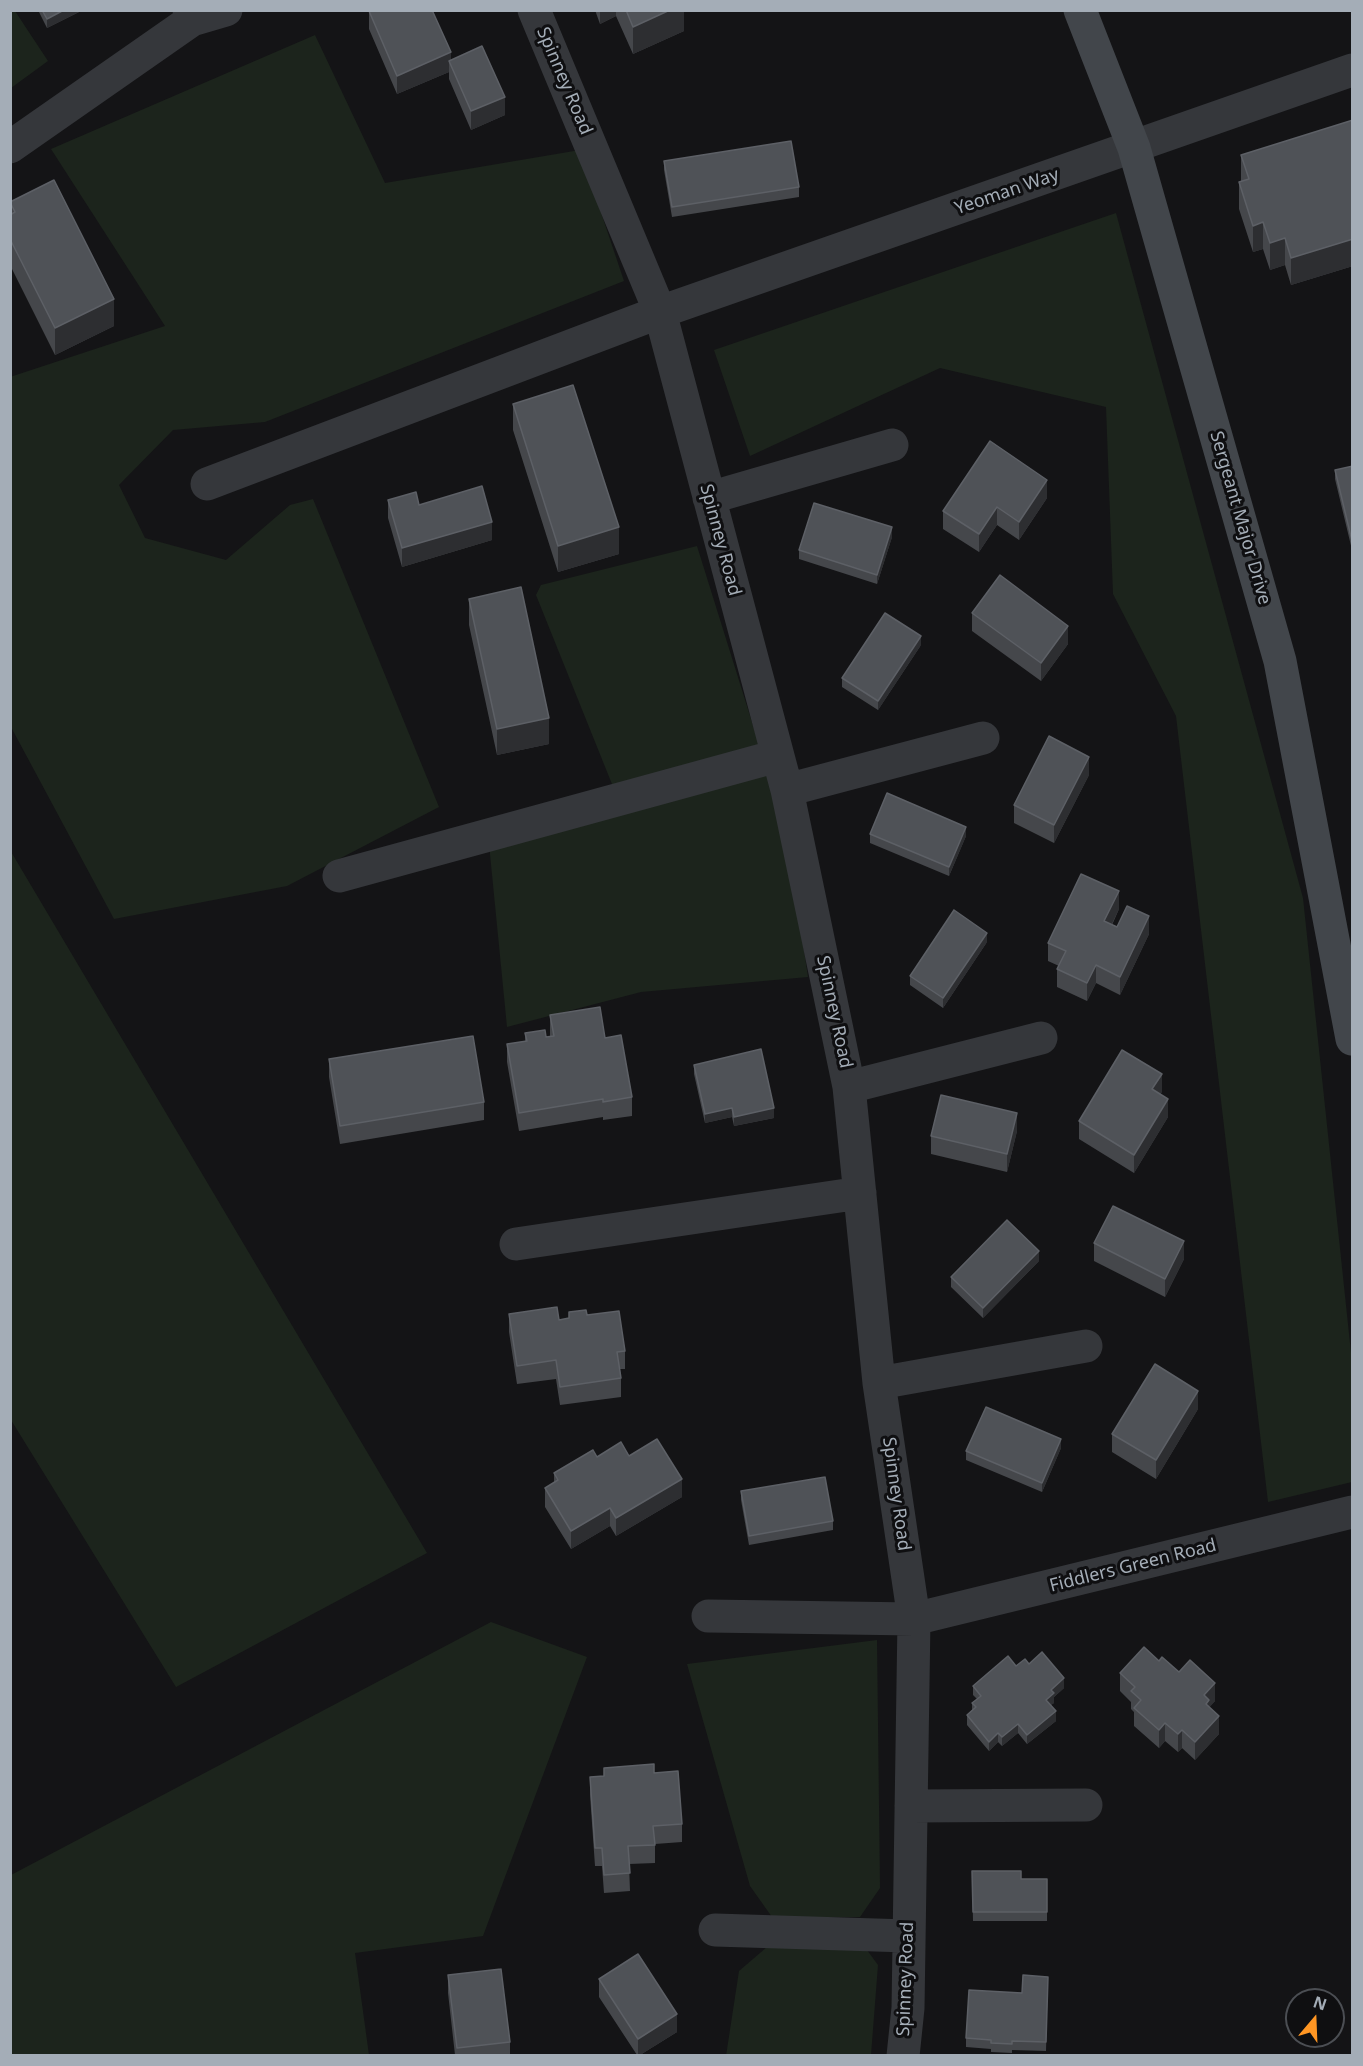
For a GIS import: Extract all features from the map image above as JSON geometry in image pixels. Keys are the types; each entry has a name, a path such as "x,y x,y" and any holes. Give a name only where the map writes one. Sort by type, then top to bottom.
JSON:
{"street":[{"path":"10,147 190,15 226,10"},
{"name":"Spinney Road","path":"534,10 660,312 787,790 849,1088 879,1383 914,1619 908,2008 903,2055"},
{"name":"Sergeant Major Drive","path":"1080,10 1134,148 1280,661 1353,1039"},
{"name":"Yeoman Way","path":"207,484 660,312 1353,70"},
{"path":"709,498 892,445"},
{"path":"787,790 983,738"},
{"path":"339,876 777,756"},
{"path":"849,1088 1041,1038"},
{"path":"516,1244 860,1193"},
{"path":"879,1383 1086,1346"},
{"name":"Fiddlers Green Road","path":"708,1616 914,1619 1353,1512"},
{"path":"911,1806 1086,1805"},
{"path":"716,1930 908,1936"}],"shaded area":[{"path":"11,10 15,11 48,61 11,88"},
{"path":"315,35 385,183 580,150 624,281 265,422 173,430 119,485 145,538 226,560 290,505 313,499 439,807 287,886 114,919 11,727 10,377 165,326 51,149"},
{"path":"1116,213 1303,898 1352,1362 1352,1482 1268,1502 1176,716 1113,594 1106,407 940,368 750,456 714,350"},
{"path":"697,546 786,831 808,977 641,992 507,1027 489,844 624,814 536,595 541,585"},
{"path":"10,850 427,1553 176,1687 11,1420"},
{"path":"491,1622 587,1657 483,1936 355,1953 369,2055 11,2055 11,1875"},
{"path":"877,1640 880,1888 860,1917 772,1917 750,1886 687,1664"},
{"path":"767,1947 867,1950 878,1965 871,2055 726,2056 739,1971"}],"building":[{"path":"42,10 64,10 47,19"},
{"path":"432,10 451,52 397,76 369,11"},
{"path":"626,10 670,10 633,27"},
{"path":"482,46 505,97 471,111 449,61"},
{"path":"1353,120 1353,239 1291,258 1285,238 1270,243 1263,222 1253,226 1239,182 1249,179 1241,155"},
{"path":"791,141 799,187 672,207 664,161"},
{"path":"54,180 114,299 55,328 10,239 10,215 15,212 10,202"},
{"path":"573,385 619,527 558,546 513,404"},
{"path":"990,441 1047,480 1019,522 997,507 979,534 943,511"},
{"path":"1353,466 1353,545 1335,470"},
{"path":"482,486 492,522 402,548 388,500 416,492 419,505"},
{"path":"814,503 892,527 877,575 799,550"},
{"path":"1000,575 1068,626 1041,663 972,613"},
{"path":"521,587 549,718 497,729 469,599"},
{"path":"885,613 921,636 878,701 842,678"},
{"path":"1049,736 1089,757 1054,825 1014,805"},
{"path":"887,793 966,827 949,867 870,834"},
{"path":"1081,874 1119,891 1104,921 1117,927 1127,906 1149,916 1120,977 1096,965 1087,983 1057,969 1066,951 1048,943"},
{"path":"954,910 987,933 943,998 910,976"},
{"path":"600,1007 605,1038 621,1035 632,1097 603,1102 603,1099 519,1113 507,1044 527,1041 525,1033 545,1030 546,1037 554,1036 550,1015"},
{"path":"473,1036 484,1102 340,1126 329,1059"},
{"path":"761,1049 774,1108 734,1117 732,1108 705,1114 694,1065"},
{"path":"1122,1050 1162,1074 1152,1089 1168,1099 1134,1155 1079,1121"},
{"path":"941,1095 1017,1113 1007,1154 931,1136"},
{"path":"1113,1206 1184,1241 1165,1279 1094,1243"},
{"path":"1007,1220 1039,1251 983,1308 951,1277"},
{"path":"557,1307 559,1320 569,1318 569,1312 586,1310 587,1315 619,1311 625,1351 617,1352 621,1378 560,1387 556,1360 517,1366 509,1314"},
{"path":"1155,1364 1198,1391 1156,1460 1112,1434"},
{"path":"986,1407 1061,1439 1042,1483 966,1451"},
{"path":"657,1439 682,1479 616,1518 610,1508 571,1531 545,1488 558,1480 554,1473 593,1450 597,1457 621,1442 629,1456"},
{"path":"825,1477 833,1521 749,1536 741,1491"},
{"path":"1144,1647 1159,1661 1162,1657 1179,1672 1190,1660 1215,1683 1204,1695 1209,1700 1206,1704 1219,1716 1195,1742 1182,1730 1178,1734 1165,1723 1159,1730 1134,1708 1141,1700 1131,1691 1135,1687 1120,1673"},
{"path":"1042,1652 1064,1678 1051,1690 1054,1693 1046,1700 1056,1711 1027,1735 1018,1724 1002,1737 998,1733 989,1742 967,1715 976,1707 972,1703 981,1696 973,1686 1008,1656 1016,1666 1025,1659 1029,1664"},
{"path":"654,1764 654,1773 678,1771 682,1824 653,1826 655,1845 628,1846 630,1873 604,1875 602,1848 595,1848 590,1777 604,1776 604,1768"},
{"path":"972,1871 1021,1871 1021,1879 1047,1879 1047,1912 973,1912"},
{"path":"638,1954 677,2014 638,2039 599,1979"},
{"path":"501,1969 510,2042 457,2048 448,1975"},
{"path":"1023,1975 1048,1977 1046,2042 991,2043 991,2040 966,2038 969,1990 1022,1993"}]}
